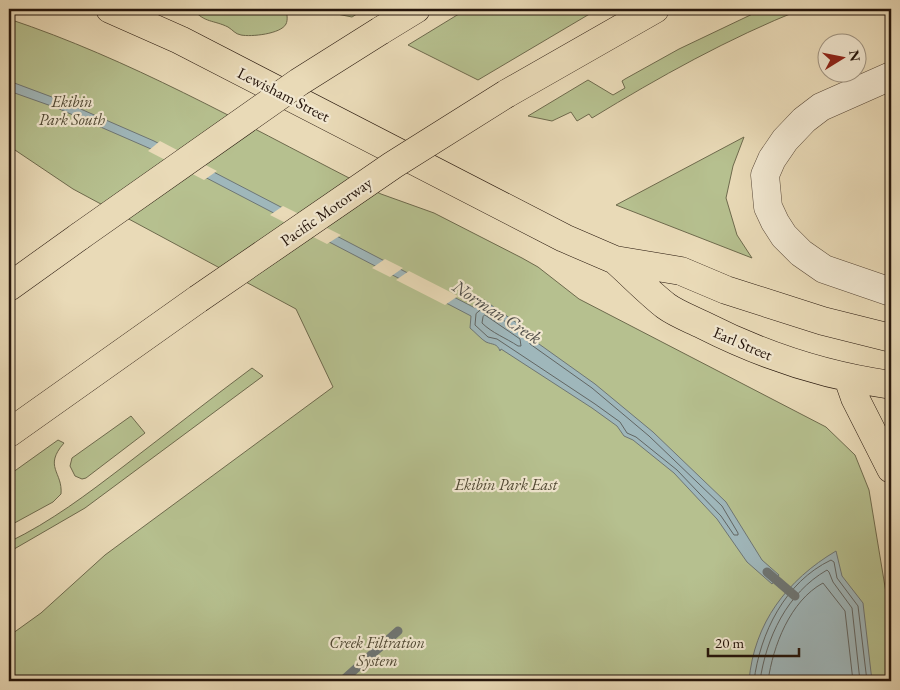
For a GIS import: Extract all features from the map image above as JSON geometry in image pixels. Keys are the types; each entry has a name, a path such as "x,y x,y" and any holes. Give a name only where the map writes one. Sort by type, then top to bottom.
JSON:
{"main road":[{"name":"Lewisham Street","path":"110,9 180,40 457,183"},
{"path":"9,286 299,82 416,9"},
{"name":"Pacific Motorway","path":"9,433 392,165 506,94 655,9"},
{"name":"Earl Street","path":"457,183 564,238 615,260 680,271 726,290 823,321 891,338"},
{"name":"Earl Street","path":"615,260 667,307 722,335 776,357 848,378 891,385"},
{"path":"848,378 891,469"}],"street":[{"path":"891,76 821,107 804,120 785,140 772,159 765,175 768,207 784,236 801,253 824,269 891,292"}],"green space":[{"path":"193,9 286,9 287,21 283,27 272,32 252,36 241,35 228,27 201,17"},
{"path":"324,9 365,9 352,17"},
{"path":"467,9 598,9 478,80 408,45"},
{"path":"763,9 802,9 748,32 695,59 592,118 589,114 577,121 571,112 552,121 528,116 588,80 613,95 625,88 622,81 625,79 679,49"},
{"name":"Ekibin Park East","path":"9,19 54,35 141,72 381,194 434,213 538,267 579,299 826,427 855,455 869,490 891,623 891,681 9,681 9,636 41,613 105,555 333,387 296,309 73,189 9,146"},
{"path":"744,137 733,166 726,198 737,235 752,258 616,205"},
{"path":"252,368 263,376 85,508 9,552 9,542 54,516 110,477"},
{"path":"131,416 145,433 86,478 82,479 75,476 70,466 72,458"},
{"path":"58,440 64,443 58,451 54,464 61,486 61,494 53,502 9,526 9,475"}],"water":[{"path":"9,81 60,100 154,141 475,308 484,300 531,333 532,339 595,384 653,432 726,502 762,560 779,575 772,584 747,562 717,519 674,473 633,440 624,436 617,426 592,408 501,349 500,351 496,345 484,341 470,328 471,316 151,149 57,108 9,91"},
{"path":"836,551 842,576 863,603 872,681 749,681 752,660 758,640 776,605 802,575"}],"pier":[{"path":"160,141 217,171 204,180 148,151"},
{"path":"283,206 341,235 327,244 270,215"},
{"path":"385,259 403,268 390,277 372,268"},
{"path":"409,271 458,296 445,305 396,280"}],"waterway":[{"name":"Norman Creek","path":"767,572 795,596"},
{"path":"342,681 398,631"}],"park label":[{"name":"Ekibin Park South","path":"72,110"},
{"name":"Creek Filtration System","path":"377,651"}]}
